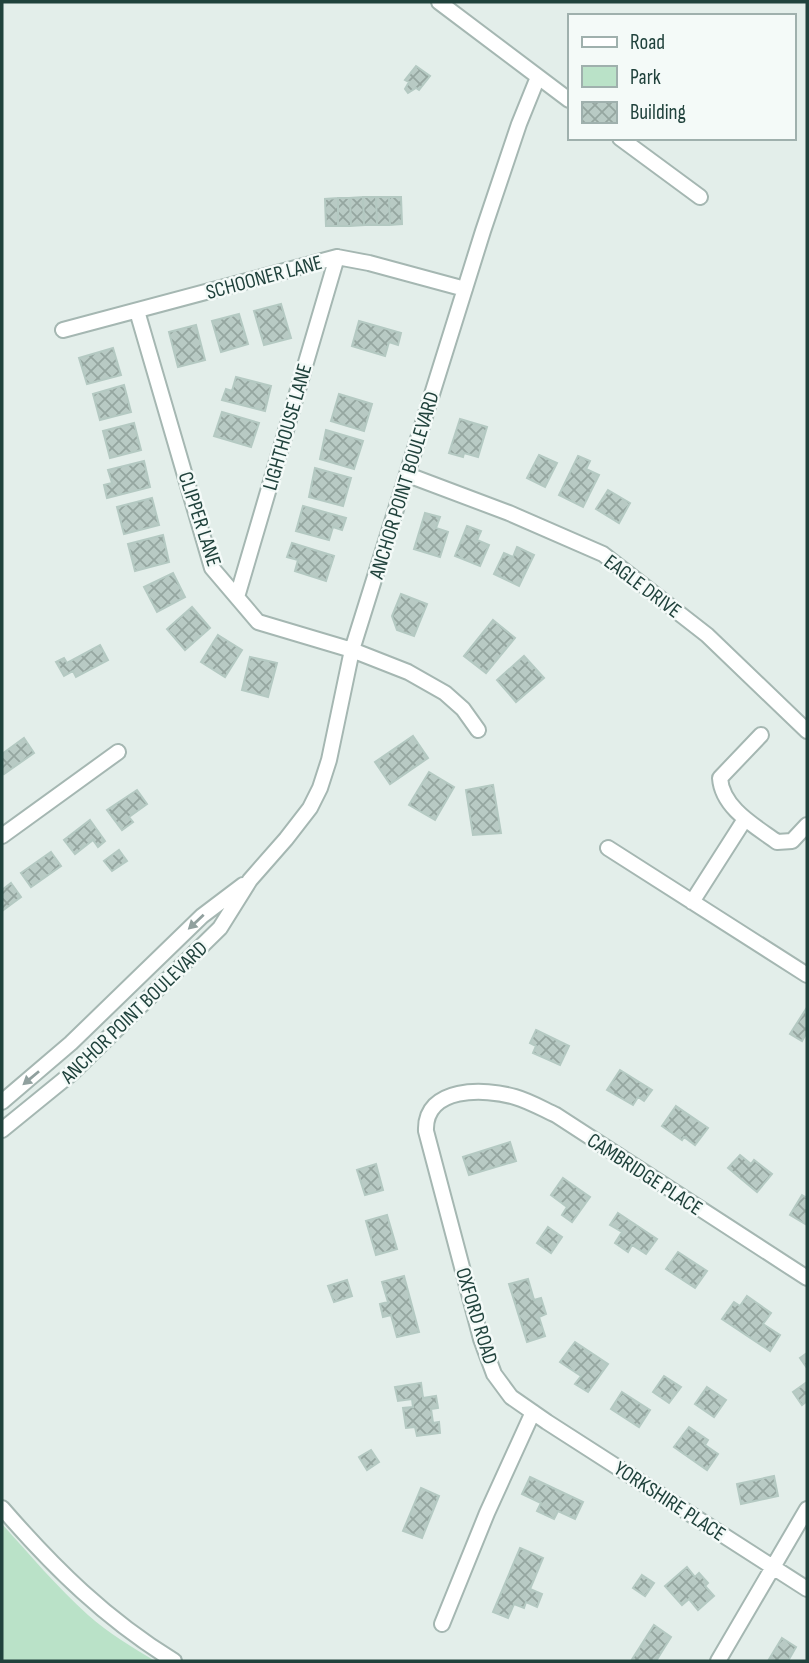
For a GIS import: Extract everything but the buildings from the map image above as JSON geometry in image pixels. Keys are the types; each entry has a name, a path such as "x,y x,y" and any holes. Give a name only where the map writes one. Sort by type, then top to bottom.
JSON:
{"street":[{"path":"439,2 568,99"},
{"name":"ANCHOR POINT BOULEVARD","path":"2,1130 72,1073 202,947 220,928 250,880 310,808 329,760 352,650 465,289 519,124 538,76"},
{"path":"623,140 700,197"},
{"name":"SCHOONER LANE","path":"63,330 337,257 465,289"},
{"name":"LIGHTHOUSE LANE","path":"237,597 337,257"},
{"name":"CLIPPER LANE","path":"136,311 212,568 258,622 352,650 408,672 445,693 463,709 478,730"},
{"name":"EAGLE DRIVE","path":"408,475 509,513 603,554 707,635 807,731"},
{"path":"761,735 720,778 721,792 745,819 777,842 792,841 807,825"},
{"path":"2,836 118,752"},
{"path":"692,902 745,819"},
{"path":"608,848 807,975"},
{"name":"ANCHOR POINT BOULEVARD","path":"2,1102 71,1043 202,916 250,880"},
{"name":"CAMBRIDGE PLACE","path":"474,1092 516,1097 556,1115 807,1278"},
{"name":"OXFORD ROAD","path":"474,1092 454,1094 438,1102 430,1111 426,1131 481,1339 494,1374 511,1397 533,1412"},
{"path":"442,1624 487,1513 533,1412"},
{"name":"YORKSHIRE PLACE","path":"533,1412 807,1589"},
{"path":"2,1508 83,1594 113,1620 174,1661"},
{"path":"718,1661 807,1509"}],"green space":[{"path":"2,1524 88,1615 155,1661 2,1661"}]}
